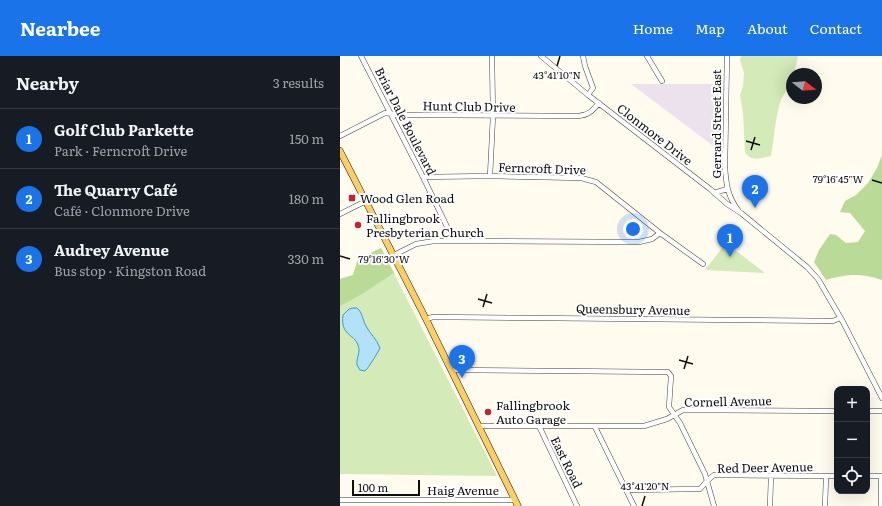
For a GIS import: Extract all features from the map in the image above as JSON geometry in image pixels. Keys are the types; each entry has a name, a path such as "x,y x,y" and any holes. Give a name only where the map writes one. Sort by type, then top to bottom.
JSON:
{"main road":[{"path":"340,150 452,370 518,506"}],"street":[{"name":"Briar Dale Boulevard","path":"361,56 424,177 450,233 450,240"},
{"path":"490,176 492,56"},
{"name":"Clonmore Drive","path":"541,56 588,95 727,204 741,213 808,268 818,279 882,398"},
{"path":"583,56 584,66 593,88 588,95"},
{"path":"647,56 662,81"},
{"name":"Gerrard Street East","path":"727,56 725,167 727,189 734,204 741,213"},
{"name":"Hunt Club Drive","path":"340,136 385,113 402,115 586,116 592,112 599,103"},
{"name":"Ferncroft Drive","path":"424,177 490,176 584,178 596,182 660,233 703,264"},
{"path":"714,193 727,189"},
{"path":"340,214 366,200"},
{"path":"394,255 416,244 434,241 639,242 652,239 660,233"},
{"name":"Queensbury Avenue","path":"426,319 433,317 833,321 840,318"},
{"path":"452,370 636,371 670,373 669,407 680,423 707,481 714,506"},
{"name":"Cornell Avenue","path":"479,426 644,426 666,420 683,410 834,411"},
{"path":"870,411 882,411"},
{"name":"East Road","path":"539,426 577,506"},
{"path":"595,427 634,506"},
{"name":"Red Deer Avenue","path":"626,490 700,490 714,475 834,476"},
{"path":"770,506 771,476"},
{"path":"870,476 882,476 881,506"},
{"path":"825,506 826,477"},
{"name":"Haig Avenue","path":"340,500 515,500"}],"shaded area":[{"path":"631,84 720,84 720,151"}],"green space":[{"path":"741,56 798,56 795,68 786,68 786,92 781,99 778,109 771,156 751,158 745,153 743,113 740,95 743,86 744,73 740,60"},
{"path":"882,155 882,280 867,276 854,275 841,276 826,280 814,262 819,250 830,234 836,235 846,243 858,242 865,231 850,213 840,212 845,201 856,195 868,183 877,168"},
{"path":"726,243 765,273 705,270"},
{"path":"381,248 497,476 340,474 340,279 353,275 358,259"},
{"path":"381,248 394,273 362,294 340,306 340,279 353,275 358,259"}],"water":[{"path":"357,308 360,312 369,332 380,348 365,371 360,370 357,365 359,350 358,345 345,330 343,322 343,315 349,309"}],"place":[{"name":"Wood Glen Road","path":"352,198"},
{"name":"The Quarry Café","path":"755,208"},
{"name":"Fallingbrook Presbyterian Church","path":"358,225"},
{"name":"Golf Club Parkette","path":"730,257"},
{"name":"Audrey Avenue","path":"462,378"},
{"name":"Fallingbrook Auto Garage","path":"488,412"}]}
